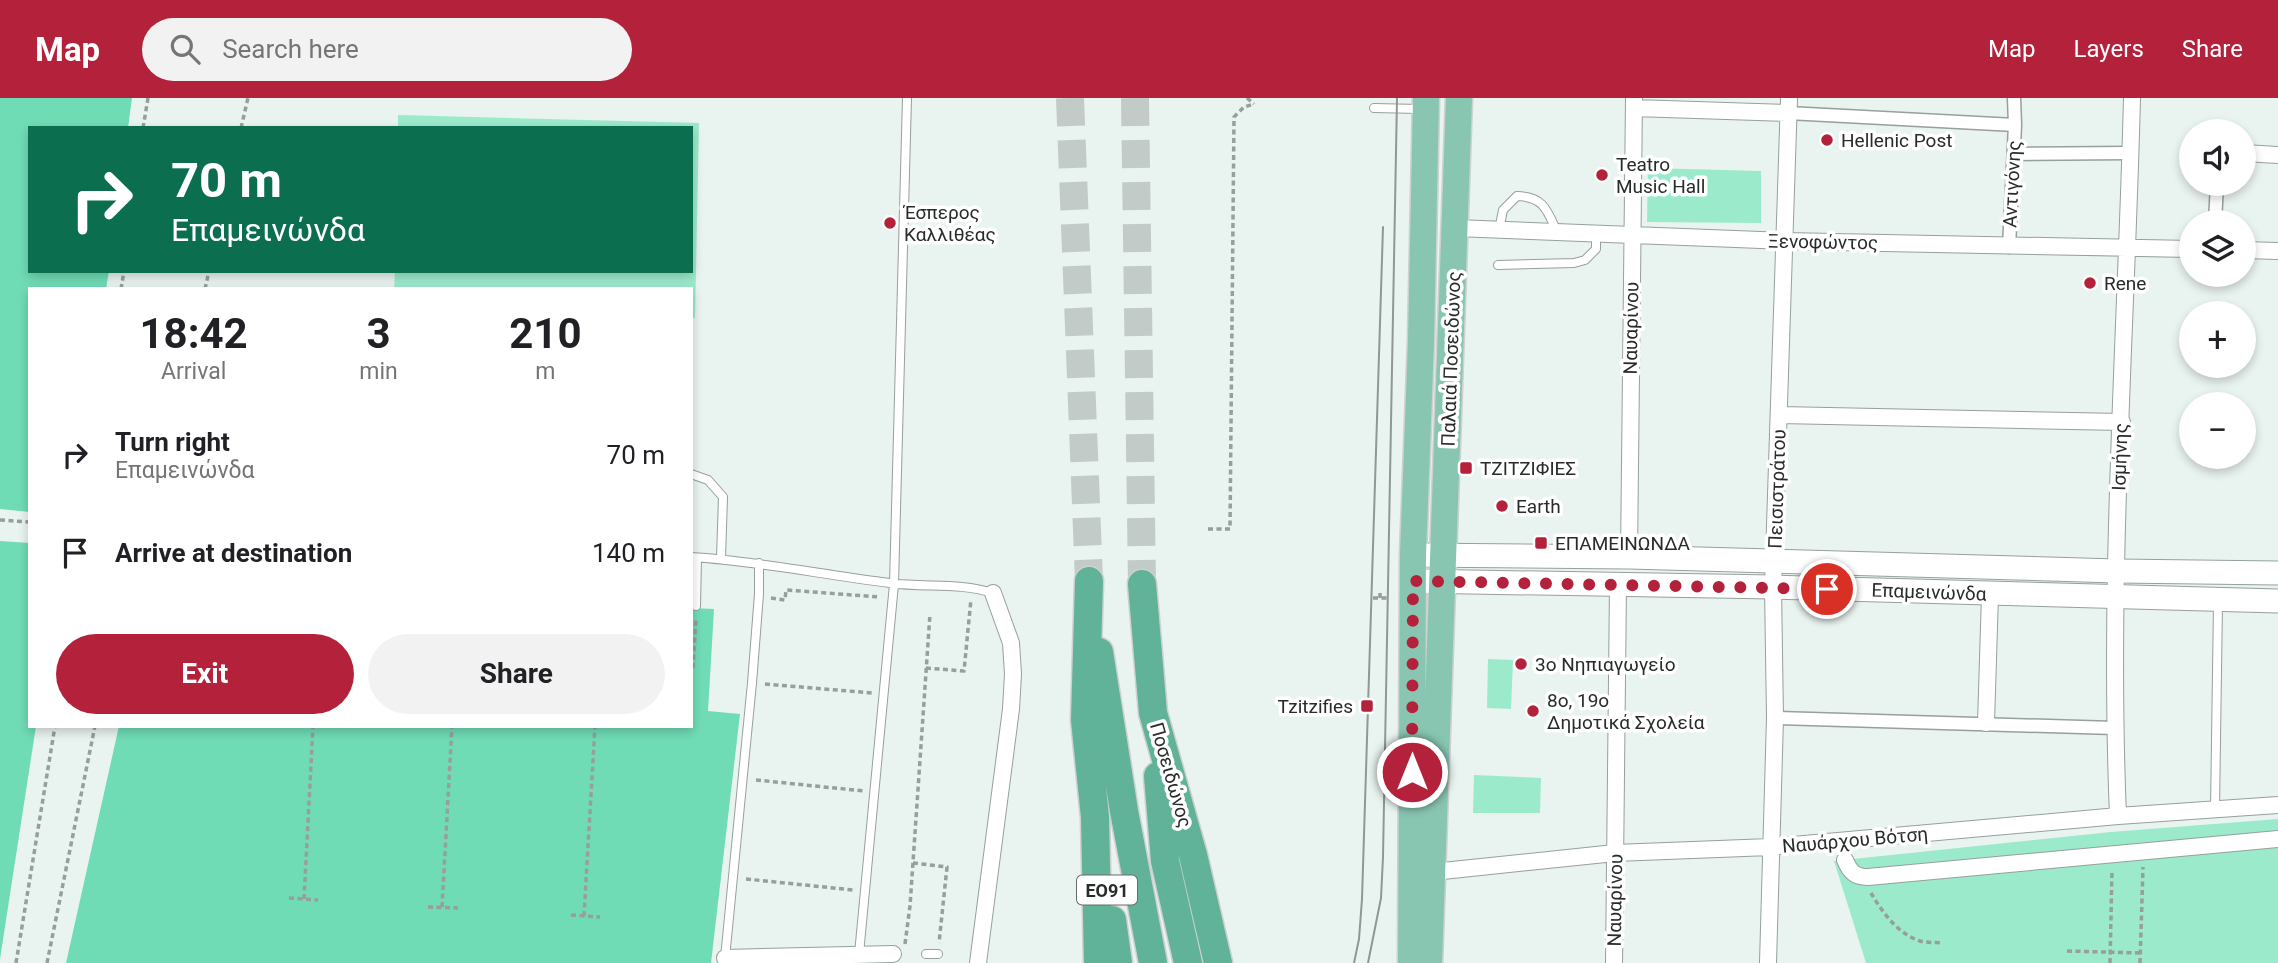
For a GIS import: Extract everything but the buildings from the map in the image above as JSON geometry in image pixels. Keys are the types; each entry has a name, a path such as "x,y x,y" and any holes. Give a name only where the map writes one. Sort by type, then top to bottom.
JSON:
{"highway":[{"name":"Ποσειδώνος","path":"1142,584 1153,713 1194,855 1218,963"},
{"path":"1098,963 1095,817 1085,720 1090,589 1124,811 1153,963"},
{"path":"1153,713 1165,861 1188,963"},
{"name":"ΕΟ91","path":"1095,817 1118,963"}],"main road":[{"name":"Παλαιά Ποσειδώνος","path":"1433,872 1459,98"},
{"name":"Παλαιά Ποσειδώνος","path":"1421,341 1426,103"},
{"path":"1410,963 1413,568 1421,341 1451,342"},
{"name":"Επαμεινώνδα","path":"1413,568 1629,557 2278,573"},
{"name":"Επαμεινώνδα","path":"1444,568 1618,584 2278,601"},
{"path":"1429,963 1433,872"}],"street":[{"path":"2014,98 2015,125"},
{"name":"Ισμήνης","path":"2118,816 2114,728 2116,597 2132,98"},
{"name":"Αντιγόνης","path":"1634,103 1788,105 2015,125 2009,247"},
{"name":"Ναυαρίνου","path":"1629,557 1634,103"},
{"name":"Πεισιστράτου","path":"1768,963 1774,718 1773,587 1788,105"},
{"path":"2014,154 2130,153"},
{"path":"2256,154 2278,155"},
{"name":"Ξενοφώντος","path":"1455,228 1632,237 2179,249"},
{"path":"2256,250 2278,251"},
{"path":"1780,415 2122,422"},
{"name":"Ναυαρίνου","path":"1614,963 1618,584"},
{"path":"978,963 1011,709 1013,674 1011,643 993,593"},
{"path":"1986,723 1990,594"},
{"path":"1774,718 2114,728"},
{"name":"Ναυάρχου Βότση","path":"1433,872 1615,853 1840,842 2118,816 2278,805"},
{"path":"1845,860 1849,870 1856,876 1868,877 2278,839"},
{"path":"724,960 898,953"}],"lane":[{"path":"859,954 894,584 907,98"},
{"path":"1374,108 1426,103"},
{"path":"1499,230 1503,211 1517,196 1539,201 1546,208 1558,233"},
{"path":"1498,265 1574,263 1585,260 1596,249 1596,234"},
{"path":"693,475 708,480 723,497 722,558"},
{"path":"696,606 694,557 722,558 894,584 974,587 993,593"},
{"path":"724,960 760,594 759,564"},
{"path":"2215,811 2217,600"},
{"path":"1840,842 1845,860"},
{"path":"926,954 937,954"}],"path":[{"path":"144,126 148,98"},
{"path":"241,126 248,98"},
{"path":"1208,529 1230,529 1234,117 1244,107 1254,104 1247,98"},
{"path":"0,520 28,522"},
{"path":"785,600 786,590 893,598"},
{"path":"1380,590 1380,598"},
{"path":"1373,598 1387,598"},
{"path":"693,668 696,606"},
{"path":"898,953 913,863 930,614"},
{"path":"926,668 964,671 968,618"},
{"path":"775,685 885,694"},
{"path":"16,963 55,728"},
{"path":"47,963 95,728"},
{"path":"304,899 313,728"},
{"path":"442,907 452,728"},
{"path":"584,916 595,728"},
{"path":"766,781 876,792"},
{"path":"2140,963 2143,851"},
{"path":"2109,963 2113,853"},
{"path":"913,863 947,867 937,954"},
{"path":"1868,877 1871,892 1882,911 1900,930 1919,941 1943,943"},
{"path":"757,880 866,891"},
{"path":"289,898 318,900"},
{"path":"428,906 458,908"},
{"path":"571,915 600,917"},
{"path":"2067,951 2140,953"}],"shaded area":[{"path":"0,98 132,98 128,126 28,126 28,273 109,273 106,287 28,287 28,512 0,509"},
{"path":"398,115 699,123 695,318 693,287 394,287 395,273 693,273 693,126 398,126"},
{"path":"1648,168 1761,171 1761,223 1647,222"},
{"path":"0,541 28,543 28,728 36,728 0,959"},
{"path":"693,608 714,609 708,711 740,714 711,963 66,963 119,728 693,728"},
{"path":"1488,659 1513,660 1511,709 1487,708"},
{"path":"1474,775 1541,778 1540,813 1473,813"},
{"path":"2278,819 2278,963 1866,963 1834,861 2111,832"}],"tunnel":[{"path":"1070,98 1089,581"},
{"path":"1135,98 1142,584"}],"tram line":[{"path":"1368,963 1381,898 1383,857 1397,98"},
{"path":"1354,963 1362,899 1383,227"}],"place":[{"name":"Hellenic Post","path":"1827,140"},
{"name":"Teatro Music Hall","path":"1602,175"},
{"name":"Έσπερος Καλλιθέας","path":"890,223"},
{"name":"Rene","path":"2090,283"},
{"name":"ΤΖΙΤΖΙΦΙΕΣ","path":"1466,468"},
{"name":"Earth","path":"1502,506"},
{"name":"ΕΠΑΜΕΙΝΩΝΔΑ","path":"1541,543"},
{"name":"3ο Νηπιαγωγείο","path":"1521,664"},
{"name":"Tzitzifies","path":"1367,706"},
{"name":"8ο, 19ο Δημοτικά Σχολεία","path":"1533,711"}],"route":[{"path":"1412,772 1413,581 1827,589"}]}
